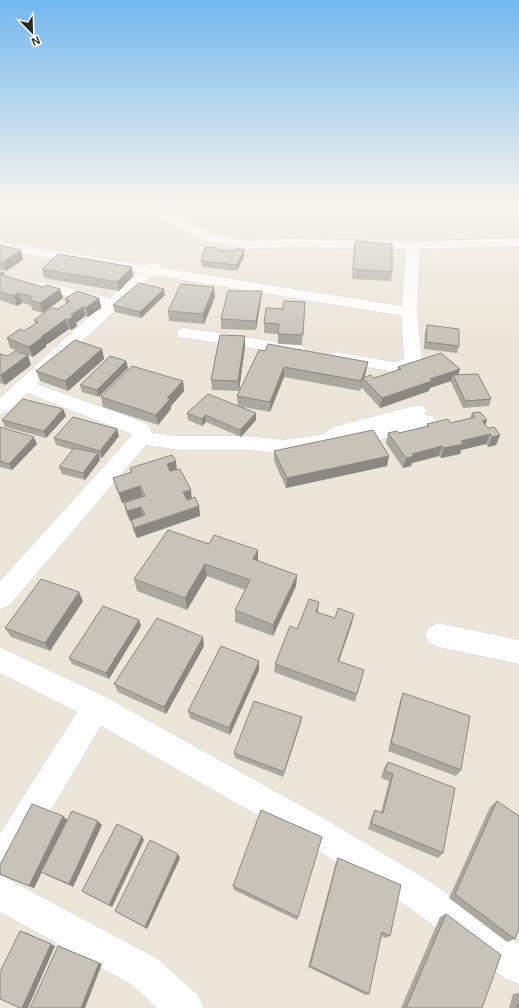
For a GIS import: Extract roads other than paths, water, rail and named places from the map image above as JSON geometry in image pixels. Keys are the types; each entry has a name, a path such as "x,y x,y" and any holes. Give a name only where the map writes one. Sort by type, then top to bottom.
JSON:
{"street":[{"path":"0,246 409,308"},
{"path":"33,246 152,268"},
{"path":"185,333 393,367 402,367 410,363 413,359 409,308 413,246"},
{"path":"0,408 152,268"},
{"path":"39,286 115,302"},
{"path":"0,598 141,438 142,431 134,426 24,385"},
{"path":"141,438 179,443 248,443 284,447 330,440 340,432 421,416"},
{"path":"438,635 519,652"},
{"path":"0,658 96,707 307,826 416,892 519,966"},
{"path":"0,864 96,707"},
{"path":"0,892 145,972 185,1008"}]}
